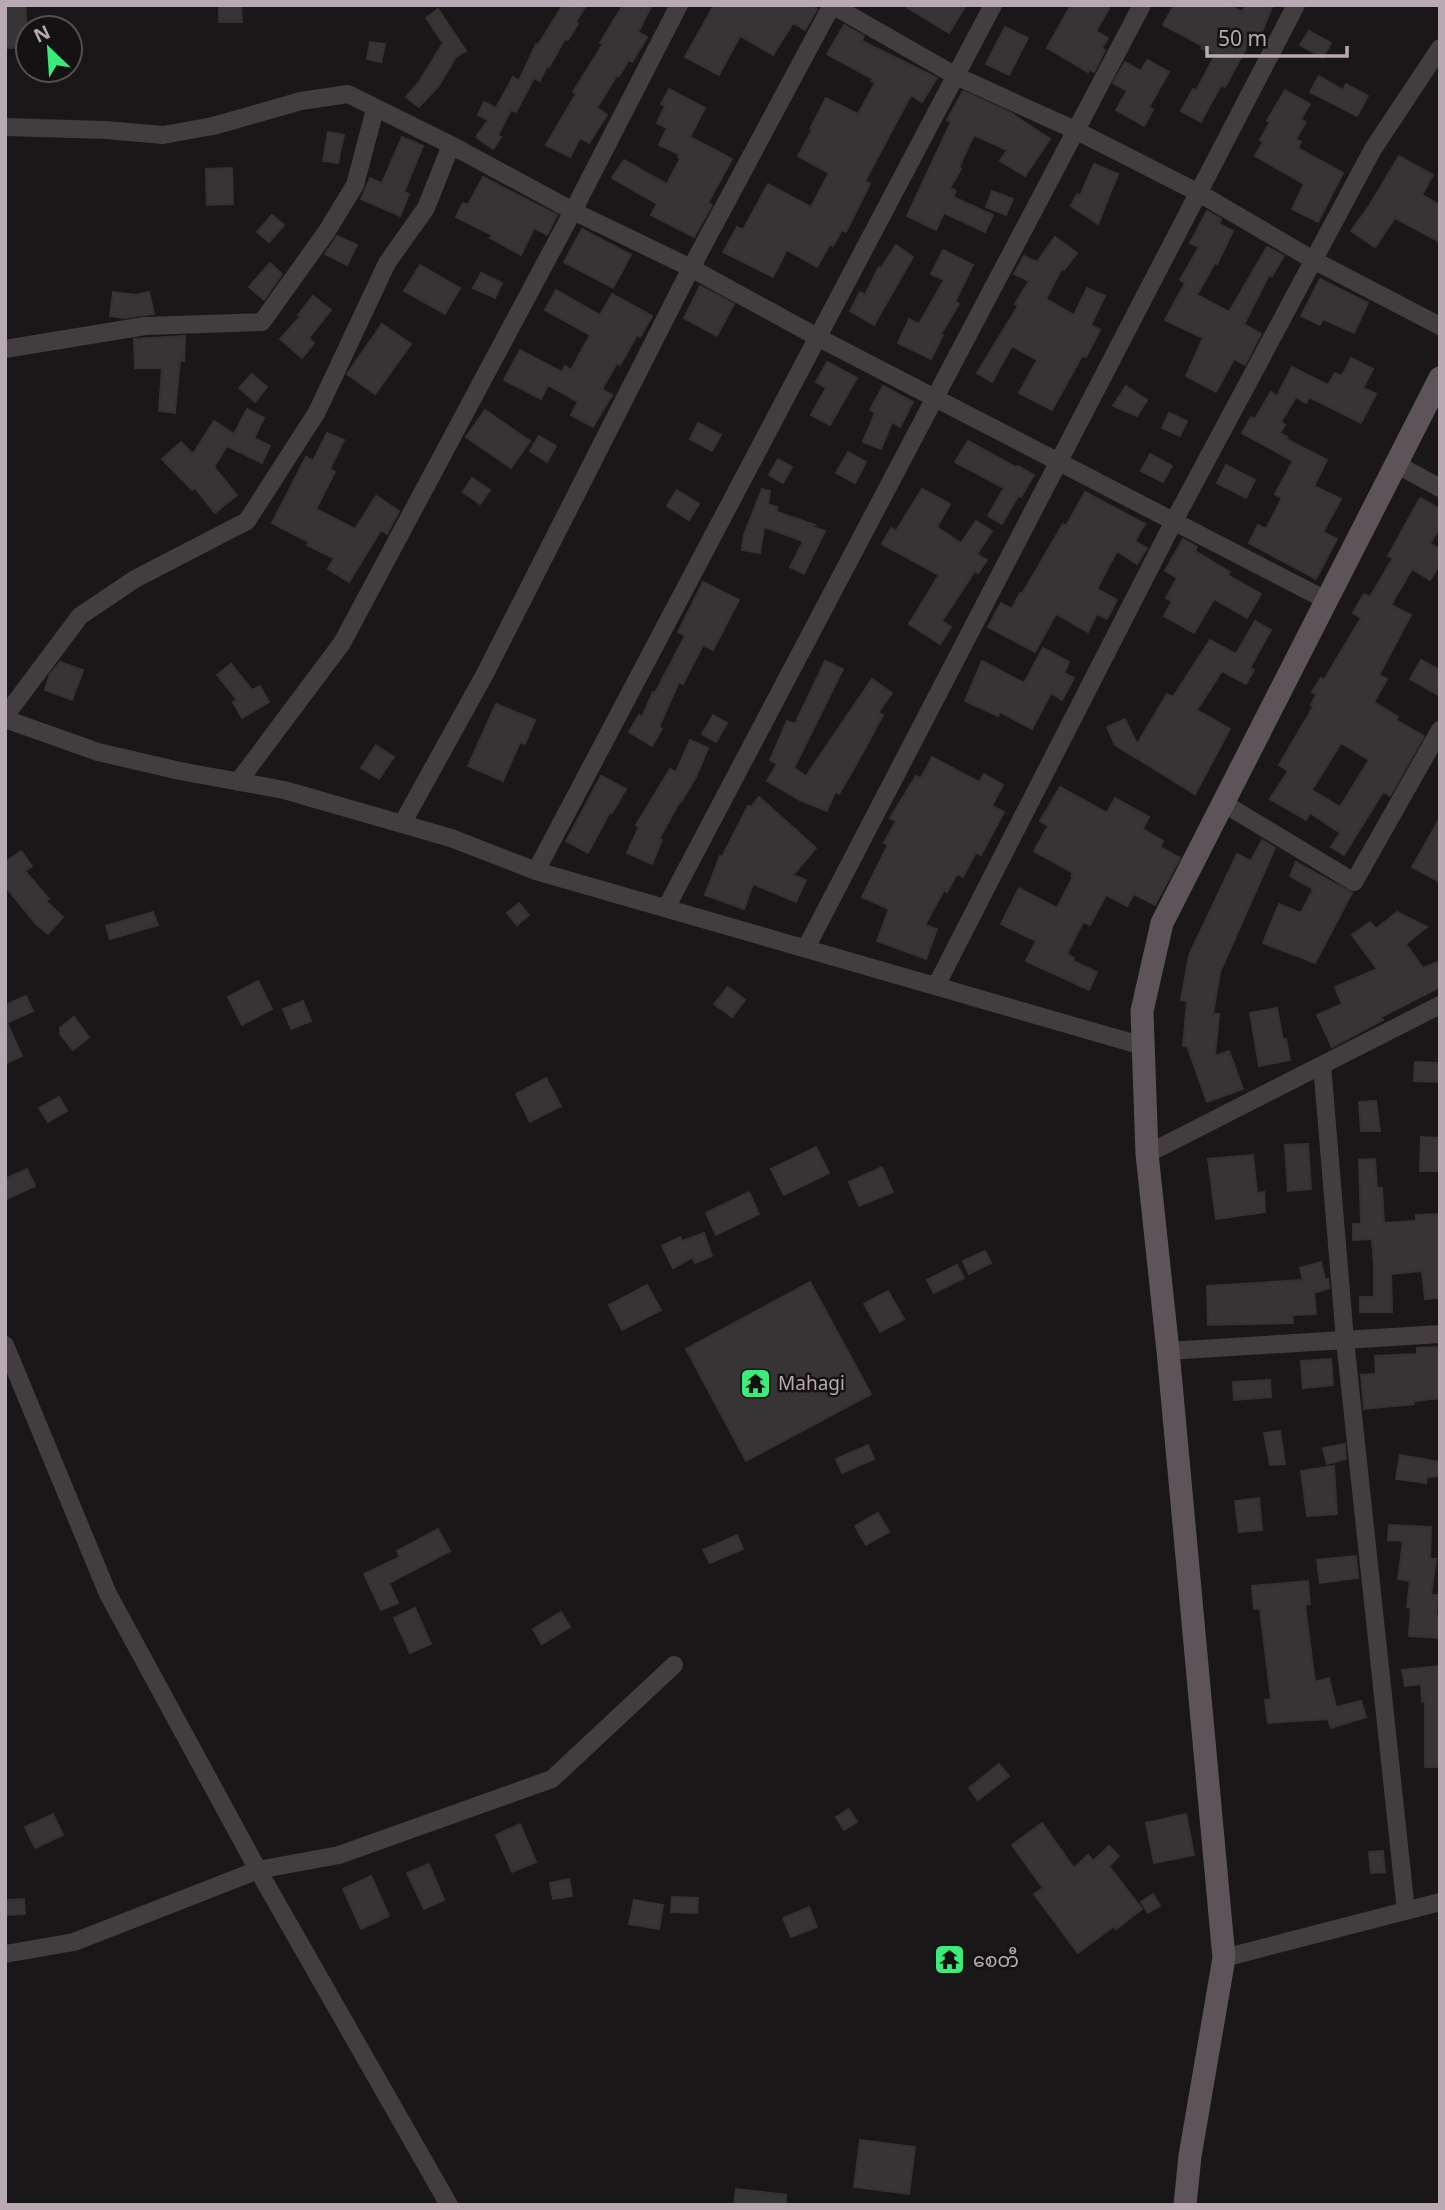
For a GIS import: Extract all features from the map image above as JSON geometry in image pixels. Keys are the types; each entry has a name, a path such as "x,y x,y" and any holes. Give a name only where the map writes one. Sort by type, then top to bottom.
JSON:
{"main road":[{"path":"1185,2205 1190,2155 1224,1958 1168,1351 1147,1154 1142,1011 1162,923 1440,378"}],"street":[{"path":"238,782 342,643 573,211 679,5"},
{"path":"402,824 486,672 691,268 832,5 956,76 1077,131 1199,193 1315,261 1440,326"},
{"path":"536,871 993,5"},
{"path":"666,908 1142,5"},
{"path":"806,948 1296,5"},
{"path":"936,986 1174,521 1373,149 1440,48"},
{"path":"5,127 106,130 163,135 214,126 301,101 348,94 451,145 573,211 691,268 819,338 1328,601"},
{"path":"5,349 145,326 262,321 327,231 355,185 375,108"},
{"path":"451,145 426,208 387,263 317,412 247,520 135,579 80,616 5,718 98,752 180,771 284,790 451,838 536,871 1143,1046"},
{"path":"1396,464 1440,488"},
{"path":"1223,803 1354,882 1440,730"},
{"path":"1147,1154 1440,1005"},
{"path":"1322,1065 1345,1340 1406,1911"},
{"path":"1168,1351 1440,1334"},
{"path":"5,1345 108,1594 258,1870 449,2205"},
{"path":"5,1954 74,1942 258,1870 339,1855 552,1779 674,1665"},
{"path":"1224,1958 1440,1902"}],"building":[{"path":"5,5 25,5 26,14 14,14 14,48 5,48"},
{"path":"219,5 241,5 242,22 219,22"},
{"path":"563,5 586,5 576,22 578,24 568,40 565,39 549,67 547,66 540,81 534,78 516,112 511,110 498,135 501,137 493,149 476,137 488,120 478,115 484,102 496,108 513,77 519,81 536,44 538,45"},
{"path":"623,5 652,5 638,32 647,37 632,62 629,60 619,76 617,75 597,108 607,115 589,143 580,138 570,157 546,145"},
{"path":"714,5 811,5 817,9 805,30 793,23 773,55 740,36 719,75 685,57"},
{"path":"903,5 966,5 949,33"},
{"path":"1071,5 1111,5 1096,31 1108,38 1094,72 1089,69 1088,72 1047,48"},
{"path":"1174,5 1229,5 1242,12 1245,5 1273,5 1259,39 1253,36 1225,87 1221,85 1201,122 1181,111 1193,89 1196,91 1215,55 1163,25"},
{"path":"438,9 466,51 456,57 438,87 419,107 406,97 419,82 443,43 426,18"},
{"path":"844,25 864,36 862,41 937,78 922,102 911,95 865,181 870,184 846,232 842,230 833,246 830,244 817,267 787,250 773,277 723,252 737,227 743,230 768,184 811,207 829,173 798,156 826,98 858,114 875,83 871,81 873,79 827,54"},
{"path":"1005,27 1028,38 1009,75 986,64"},
{"path":"1309,31 1331,43 1323,58 1300,45"},
{"path":"370,42 385,44 381,62 367,59"},
{"path":"1147,60 1169,72 1149,107 1153,110 1144,126 1116,110 1127,91 1113,83 1125,62 1141,71"},
{"path":"1319,76 1343,90 1346,84 1368,96 1357,116 1310,92"},
{"path":"669,89 705,108 690,137 732,159 708,203 712,205 694,237 651,215 657,204 612,178 624,160 667,184 680,159 679,154 659,145 667,128 657,123 665,106 661,104"},
{"path":"1285,90 1310,104 1301,119 1306,122 1296,139 1301,142 1298,148 1343,173 1318,222 1292,209 1304,184 1255,156 1270,122 1267,121"},
{"path":"963,91 1011,113 1050,139 1025,176 1000,161 1007,150 974,135 959,167 961,169 950,188 956,191 953,197 993,215 985,232 944,213 936,230 907,216 951,122 947,120"},
{"path":"328,132 344,135 338,163 323,161"},
{"path":"402,137 423,146 404,192 409,194 400,216 361,199 370,178 382,183"},
{"path":"1399,156 1433,175 1422,195 1440,205 1440,242 1395,218 1375,247 1351,231"},
{"path":"1094,164 1118,174 1098,224 1071,206 1077,194 1080,196"},
{"path":"232,168 233,204 207,205 206,169"},
{"path":"483,177 557,215 547,235 534,228 521,255 490,238 492,235 456,217 463,203 468,205"},
{"path":"992,191 1013,199 1006,215 986,207"},
{"path":"1207,211 1221,219 1219,224 1233,231 1217,264 1215,263 1197,295 1229,312 1267,247 1284,256 1272,276 1269,275 1244,324 1261,334 1245,365 1234,359 1216,392 1186,376 1203,338 1165,320 1185,283 1180,280 1199,247 1190,243"},
{"path":"272,215 284,225 269,242 257,232"},
{"path":"582,229 631,255 613,288 564,262"},
{"path":"337,236 357,245 347,265 325,254"},
{"path":"1055,237 1077,253 1064,270 1062,268 1046,299 1074,315 1087,288 1105,296 1091,325 1100,330 1052,410 1019,393 1037,360 1012,346 992,382 977,373 1018,306 1015,304 1029,281 1014,274 1024,256 1037,262"},
{"path":"896,245 913,257 874,325 850,311 860,292 865,295 879,267 881,268"},
{"path":"943,250 973,265 955,302 959,304 941,334 943,335 931,359 898,343 909,319 919,324 944,280 931,274"},
{"path":"270,263 282,274 264,300 249,287"},
{"path":"420,265 460,288 445,314 404,291"},
{"path":"481,273 502,283 495,298 473,288"},
{"path":"1320,279 1368,303 1354,333 1323,319 1320,325 1301,316"},
{"path":"700,286 734,304 717,336 684,318"},
{"path":"556,290 600,315 612,294 652,316 640,337 637,335 620,365 617,363 602,389 612,395 593,427 571,415 578,402 548,385 541,399 504,380 520,350 562,372 565,366 571,370 590,335 545,310"},
{"path":"113,292 136,295 149,292 154,314 124,318 110,316"},
{"path":"313,296 331,310 309,338 314,343 302,358 280,339 300,317 298,315"},
{"path":"382,324 411,344 375,394 347,374"},
{"path":"185,336 184,361 180,360 175,413 159,411 162,368 135,368 134,339"},
{"path":"1351,358 1373,369 1363,388 1376,394 1361,423 1309,397 1306,403 1296,397 1281,422 1285,425 1280,433 1287,437 1286,439 1327,460 1314,486 1341,499 1323,532 1337,539 1316,579 1249,543 1258,525 1266,529 1282,498 1275,494 1293,461 1242,433 1251,417 1255,419 1271,392 1277,396 1292,367 1328,385 1335,373 1342,376"},
{"path":"827,362 857,378 830,425 811,415 826,388 816,382"},
{"path":"252,374 267,387 255,402 239,388"},
{"path":"883,386 913,402 900,427 892,422 881,449 863,442 875,413 870,410"},
{"path":"1126,386 1147,400 1137,416 1113,406"},
{"path":"247,409 264,418 254,438 270,446 262,463 227,446 214,467 237,495 215,513 195,488 192,490 162,459 181,442 193,454 214,421 234,434"},
{"path":"485,410 530,441 511,468 466,437"},
{"path":"1169,413 1187,421 1180,436 1162,428"},
{"path":"698,423 721,435 712,451 690,439"},
{"path":"327,433 344,440 330,469 335,472 316,509 355,529 376,496 399,511 387,534 381,530 349,582 328,569 334,558 272,523 306,457 313,461"},
{"path":"539,436 556,446 547,462 530,451"},
{"path":"968,441 1034,475 1002,524 988,516 1004,488 955,462"},
{"path":"848,452 866,462 855,483 836,473"},
{"path":"1150,454 1172,466 1163,482 1141,471"},
{"path":"778,459 792,467 783,483 769,475"},
{"path":"1226,465 1255,480 1246,498 1217,483"},
{"path":"472,478 490,490 480,504 463,492"},
{"path":"762,489 770,491 768,504 777,507 777,512 825,531 804,574 790,567 803,542 800,540 764,527 760,553 742,550 744,535"},
{"path":"922,489 950,504 937,527 961,543 976,521 992,531 977,554 987,560 978,573 975,571 942,621 951,627 940,644 909,624 939,575 882,544 891,528 896,531"},
{"path":"677,490 699,504 689,520 667,506"},
{"path":"1085,492 1145,524 1135,541 1147,548 1137,564 1117,551 1097,589 1117,600 1107,619 1097,614 1088,632 1056,614 1035,652 988,627 1001,603 1012,609"},
{"path":"1420,498 1440,509 1440,527 1430,544 1440,549 1440,564 1430,580 1412,569 1391,605 1411,615 1379,675 1387,679 1374,702 1398,717 1396,720 1424,736 1390,796 1383,792 1344,855 1331,847 1340,833 1348,838 1310,813 1306,820 1270,799 1288,771 1279,765 1313,707 1311,705 1316,695 1312,692 1321,678 1324,680 1361,618 1353,613 1364,594 1370,597 1393,558 1388,556","holes":["1341,743 1369,760 1340,807 1312,790"]},
{"path":"1183,539 1197,547 1195,551 1230,572 1228,575 1261,594 1247,618 1214,599 1194,633 1164,616 1172,601 1166,598 1177,578 1165,571"},
{"path":"703,582 739,600 713,650 703,645 683,684 679,682 659,727 662,729 652,746 629,732 639,715 642,717 685,636 678,632"},
{"path":"1255,621 1271,630 1250,668 1254,670 1246,684 1222,671 1197,710 1230,729 1195,794 1115,745 1107,727 1125,719 1137,744 1167,694 1173,697 1210,640 1236,654"},
{"path":"1043,648 1069,662 1064,673 1074,678 1062,700 1051,693 1032,729 1000,712 998,716 965,701 982,661 1024,683"},
{"path":"1421,660 1440,670 1440,696 1410,679"},
{"path":"825,661 843,669 794,768 806,776 872,679 892,693 878,713 883,715 857,763 839,794 835,792 827,811 800,800 767,781 777,764 770,760 787,721 795,724"},
{"path":"60,662 83,670 72,700 45,690 50,674"},
{"path":"231,664 252,690 260,686 269,702 242,718 233,702 237,700 217,675"},
{"path":"496,704 535,720 525,744 520,742 503,781 468,766"},
{"path":"713,715 727,723 716,742 702,734"},
{"path":"690,740 708,748 696,777 659,839 662,840 652,864 627,853 639,827 636,825 670,769 676,772"},
{"path":"376,745 394,757 379,779 361,768"},
{"path":"932,757 979,782 984,774 1003,785 992,806 1004,812 981,855 976,852 963,877 957,874 947,892 944,890 925,925 937,929 926,959 877,941 889,909 862,897 888,845 884,843 896,821 890,818 916,776 921,778"},
{"path":"601,776 626,789 588,853 566,841"},
{"path":"1060,787 1107,813 1115,798 1149,817 1143,829 1163,841 1160,847 1180,858 1155,905 1134,894 1127,906 1106,895 1090,925 1083,922 1067,954 1074,958 1073,961 1097,972 1089,990 1026,961 1036,941 1001,924 1019,888 1057,908 1073,877 1073,873 1034,851 1048,826 1040,821"},
{"path":"759,797 816,848 793,875 806,880 796,902 753,884 744,909 705,895 720,856 722,857 748,806 751,807"},
{"path":"1440,818 1440,882 1412,867"},
{"path":"1262,840 1275,848 1220,972 1213,1014 1219,1014 1215,1056 1229,1051 1243,1089 1207,1102 1187,1046 1183,1046 1187,1001 1181,1000 1189,955 1237,854 1251,861"},
{"path":"21,851 32,866 25,871 49,899 46,901 63,917 48,934 35,923 5,886 5,862"},
{"path":"1296,862 1352,893 1315,963 1263,943 1279,904 1301,913 1313,889 1290,876"},
{"path":"519,903 529,915 517,925 507,913"},
{"path":"153,912 158,925 110,939 106,926"},
{"path":"1397,912 1427,927 1406,944 1423,968 1440,961 1440,987 1381,1017 1383,1020 1332,1047 1317,1015 1342,1004 1335,987 1377,969 1352,935 1370,922 1376,929"},
{"path":"258,981 272,1009 242,1025 228,997"},
{"path":"728,987 745,1000 732,1017 714,1004"},
{"path":"26,996 33,1011 7,1023 22,1056 5,1064 5,1005"},
{"path":"303,1001 311,1021 291,1029 283,1009"},
{"path":"1277,1008 1290,1060 1259,1066 1250,1013"},
{"path":"74,1017 89,1037 73,1050 60,1034 60,1028"},
{"path":"1415,1062 1440,1063 1440,1082 1414,1081"},
{"path":"546,1078 561,1106 530,1122 516,1094"},
{"path":"59,1097 67,1111 48,1122 39,1108"},
{"path":"1376,1101 1380,1131 1361,1131 1359,1102"},
{"path":"1421,1137 1440,1138 1440,1171 1420,1171"},
{"path":"1308,1144 1311,1189 1288,1191 1285,1145"},
{"path":"816,1147 829,1173 784,1195 771,1169"},
{"path":"1253,1155 1257,1193 1264,1192 1265,1212 1216,1219 1208,1159"},
{"path":"1375,1159 1377,1188 1382,1188 1384,1223 1416,1221 1416,1215 1440,1214 1440,1298 1425,1299 1422,1271 1391,1274 1392,1312 1360,1312 1360,1297 1374,1297 1374,1266 1372,1239 1353,1240 1353,1224 1361,1224 1359,1160"},
{"path":"882,1167 893,1192 859,1206 849,1182"},
{"path":"27,1169 35,1186 5,1200 5,1179"},
{"path":"749,1192 759,1214 716,1235 706,1213"},
{"path":"704,1233 712,1256 695,1263 693,1257 673,1268 662,1246 680,1237 682,1241"},
{"path":"985,1251 991,1263 969,1274 963,1261"},
{"path":"1321,1262 1329,1288 1314,1293 1316,1314 1292,1315 1293,1323 1208,1325 1207,1286 1303,1280 1300,1268"},
{"path":"957,1265 964,1278 934,1293 927,1280"},
{"path":"810,1282 871,1394 746,1461 686,1349"},
{"path":"647,1285 661,1310 622,1330 609,1305"},
{"path":"888,1291 904,1319 880,1332 864,1304"},
{"path":"1440,1347 1440,1398 1414,1401 1414,1404 1364,1409 1361,1375 1376,1374 1375,1356 1417,1354 1417,1348"},
{"path":"1331,1359 1333,1385 1303,1388 1301,1361"},
{"path":"1270,1380 1271,1397 1234,1400 1233,1382"},
{"path":"1280,1431 1285,1464 1270,1465 1264,1433"},
{"path":"1345,1444 1346,1459 1327,1464 1323,1448"},
{"path":"868,1445 874,1459 842,1473 836,1459"},
{"path":"1400,1455 1440,1462 1440,1476 1427,1477 1426,1483 1396,1479"},
{"path":"1334,1466 1337,1514 1307,1516 1301,1471"},
{"path":"1259,1498 1262,1530 1239,1532 1235,1501"},
{"path":"878,1513 889,1532 866,1545 855,1526"},
{"path":"1389,1525 1431,1527 1430,1559 1436,1559 1431,1595 1438,1595 1436,1615 1440,1615 1440,1638 1409,1636 1411,1608 1407,1607 1410,1581 1398,1579 1403,1541 1388,1540"},
{"path":"438,1529 450,1551 389,1583 398,1603 381,1610 364,1574 400,1557 397,1551"},
{"path":"737,1535 743,1549 710,1563 703,1550"},
{"path":"1356,1556 1358,1578 1320,1583 1317,1560"},
{"path":"1308,1581 1310,1604 1305,1605 1315,1682 1329,1678 1336,1707 1361,1701 1366,1717 1331,1728 1328,1719 1268,1723 1265,1700 1271,1699 1260,1609 1254,1609 1252,1586"},
{"path":"415,1608 431,1644 410,1653 394,1618"},
{"path":"561,1612 570,1627 542,1644 533,1629"},
{"path":"1440,1666 1440,1767 1425,1767 1425,1701 1422,1702 1421,1684 1405,1686 1402,1670"},
{"path":"999,1764 1009,1776 978,1800 969,1788"},
{"path":"849,1809 857,1822 844,1830 836,1817"},
{"path":"53,1814 63,1835 35,1848 25,1827"},
{"path":"1186,1814 1194,1855 1154,1863 1146,1823"},
{"path":"1042,1823 1074,1868 1088,1855 1093,1861 1109,1846 1119,1856 1109,1866 1142,1909 1078,1953 1034,1894 1043,1888 1012,1845"},
{"path":"520,1824 536,1862 512,1872 496,1835"},
{"path":"1383,1851 1385,1872 1371,1873 1369,1852"},
{"path":"429,1864 444,1900 424,1909 407,1873"},
{"path":"371,1876 389,1916 361,1929 343,1889"},
{"path":"569,1879 572,1896 553,1899 550,1883"},
{"path":"1153,1894 1160,1906 1148,1913 1141,1902"},
{"path":"672,1897 698,1898 697,1913 671,1912"},
{"path":"24,1899 25,1914 5,1915 5,1900"},
{"path":"634,1900 663,1905 659,1929 629,1924"},
{"path":"809,1907 817,1927 791,1937 783,1918"},
{"path":"860,2140 915,2147 909,2194 854,2187"},
{"path":"736,2189 786,2195 786,2205 734,2205"}],"place":[{"name":"Mahagi","path":"755,1383"},
{"name":"စေတီ","path":"950,1960"}]}
